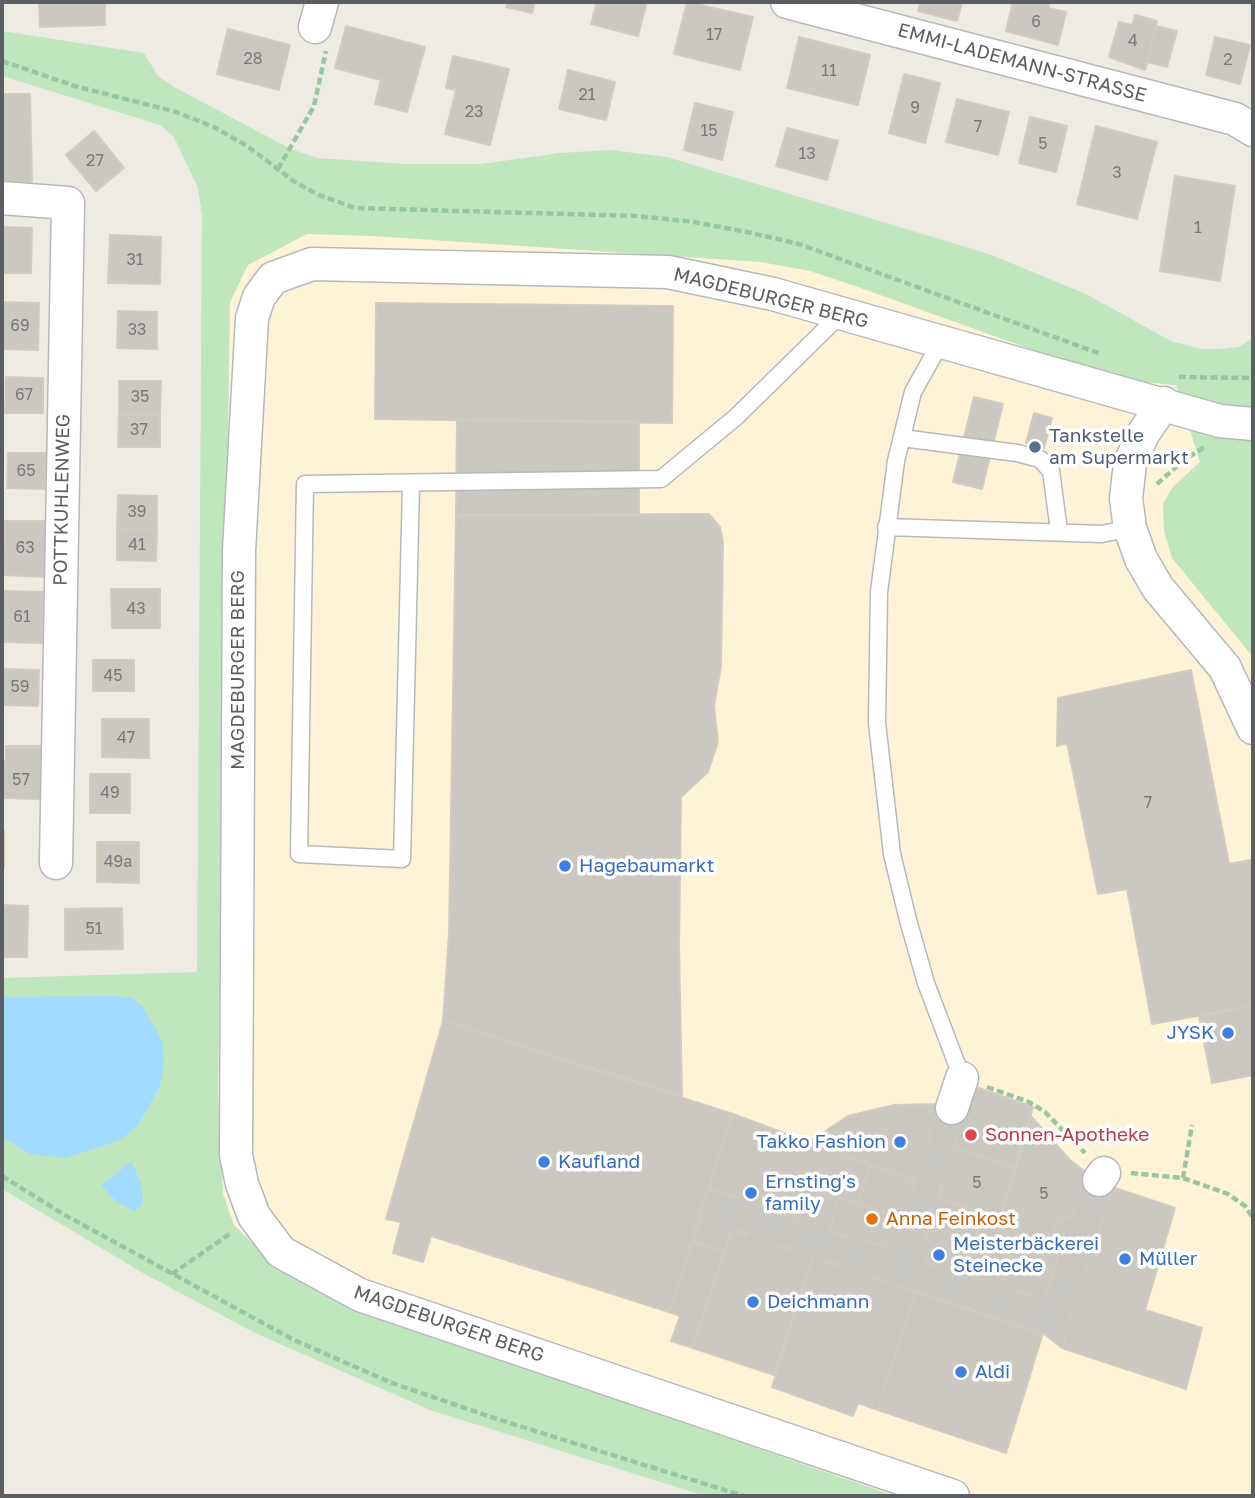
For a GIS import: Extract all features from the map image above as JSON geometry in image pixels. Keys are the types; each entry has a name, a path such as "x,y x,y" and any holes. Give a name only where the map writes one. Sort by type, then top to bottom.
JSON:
{"street":[{"name":"EMMI-LADEMANN-STRASSE","path":"787,2 1235,119 1252,126"},
{"name":"POTTKUHLENWEG","path":"2,198 68,203 56,863"},
{"name":"MAGDEBURGER BERG","path":"954,1496 360,1295 281,1252 254,1216 242,1184 236,1155 239,565 246,384 252,318 259,297 273,278 312,264 668,272 734,285 839,315 942,340 1168,390 1220,421 1253,424"},
{"path":"1168,390 1143,433 1130,463 1128,513 1140,559 1158,588 1225,668 1253,728"},
{"path":"952,1108 962,1078"}],"lane":[{"path":"411,485 402,859 299,854 305,484 411,485 662,479 736,417 839,315"},
{"path":"942,340 927,362 913,392 902,438 886,527 878,592 876,659 882,790 892,854 926,984 962,1078"},
{"path":"902,438 1017,453 1040,460 1051,471 1059,531"},
{"path":"886,527 1102,534 1128,513"}],"path":[{"path":"278,169 314,106 328,43 318,15"},
{"path":"2,61 75,86 176,112 214,127 319,195 355,208 637,216 747,232 799,244 1105,356"},
{"path":"1168,390 1253,378"},
{"path":"1128,513 1185,459 1205,447 1213,447"},
{"path":"1183,1178 1192,1125"},
{"path":"2,1176 172,1274 294,1340 393,1383 500,1420 744,1496"},
{"path":"172,1274 254,1216"}],"shaded area":[{"path":"307,234 374,236 761,262 810,271 1086,369 1131,381 1176,385 1200,462 1172,488 1196,587 1253,657 1253,1496 895,1496 357,1310 264,1254 234,1225 223,1194 218,1094 230,302 248,265"}],"green space":[{"path":"2,31 144,53 158,76 176,88 291,149 317,158 405,164 481,164 560,153 610,150 667,157 989,254 1086,294 1171,341 1201,349 1221,349 1239,347 1253,338 1253,657 1172,558 1164,531 1163,504 1172,488 1200,462 1176,385 1131,381 1086,369 810,271 761,262 374,236 307,234 248,265 230,302 218,1094 223,1194 234,1225 264,1254 357,1310 895,1496 705,1496 430,1410 255,1333 143,1273 2,1189 2,1137 30,1154 138,1125 159,1089 132,998 2,997 2,978 197,972 202,215 198,188 174,137 160,125 2,76","holes":["124,1167 116,1201 101,1186"]}],"water":[{"path":"2,997 132,998 142,1006 162,1040 164,1065 159,1089 138,1125 120,1140 65,1158 30,1154 2,1137"},
{"path":"131,1161 141,1183 143,1200 142,1206 134,1211 116,1201 101,1186"}],"building":[{"path":"39,2 105,2 105,25 40,27"},
{"path":"508,2 535,2 532,13 506,7"},
{"path":"597,2 647,2 638,36 591,24"},
{"path":"687,2 753,17 740,70 674,54"},
{"path":"921,2 962,2 957,21 918,11"},
{"path":"1013,2 1049,2 1048,8 1066,12 1058,45 1006,31"},
{"path":"1135,15 1157,21 1145,70 1109,57 1119,22 1132,25"},
{"path":"346,26 425,47 407,112 375,104 381,80 335,68"},
{"path":"1156,26 1177,31 1167,67 1147,62"},
{"path":"228,29 290,45 279,90 217,74"},
{"path":"799,37 870,55 858,105 787,88"},
{"path":"1215,37 1250,45 1240,84 1206,75"},
{"path":"453,56 509,69 490,145 445,134 456,90 446,88"},
{"path":"568,70 615,82 606,120 559,109"},
{"path":"904,74 940,83 925,143 889,133"},
{"path":"2,94 30,94 32,182 2,182"},
{"path":"957,99 1009,112 998,155 946,142"},
{"path":"695,103 733,112 722,160 684,150"},
{"path":"1030,117 1067,126 1056,172 1019,163"},
{"path":"1096,126 1157,142 1137,219 1077,204"},
{"path":"787,128 838,141 827,180 776,166"},
{"path":"94,131 124,168 96,191 66,155"},
{"path":"1175,176 1235,186 1220,281 1160,271"},
{"path":"2,227 32,228 31,273 2,273"},
{"path":"110,235 161,237 160,284 108,283"},
{"path":"2,302 39,303 38,350 2,349"},
{"path":"376,303 673,306 672,423 375,419"},
{"path":"118,311 157,312 157,349 117,348"},
{"path":"6,377 43,378 43,413 5,413"},
{"path":"119,381 161,381 160,414 119,414"},
{"path":"974,397 1003,404 982,489 953,482"},
{"path":"1034,413 1052,418 1044,448 1026,443"},
{"path":"119,414 160,414 160,447 118,447"},
{"path":"457,420 639,421 639,516 456,515"},
{"path":"8,453 45,453 45,489 7,488"},
{"path":"118,495 157,496 157,530 117,529"},
{"name":"Hagebaumarkt","path":"709,514 720,527 723,542 721,666 714,706 718,742 708,772 681,797 679,946 682,1096 443,1021 449,934 456,515"},
{"path":"5,521 47,521 46,577 2,575"},
{"path":"117,529 157,530 156,561 117,560"},
{"path":"111,589 160,589 160,628 112,628"},
{"path":"2,591 44,592 42,643 2,642"},
{"path":"93,660 134,660 134,691 93,691"},
{"path":"2,669 39,670 38,706 2,705"},
{"path":"1191,670 1229,864 1251,860 1253,1006 1152,1024 1127,889 1098,894 1067,743 1057,746 1058,698"},
{"path":"102,719 149,719 149,758 102,757"},
{"path":"6,746 42,746 41,799 2,798 2,761 6,761"},
{"path":"90,774 130,774 130,813 90,813"},
{"path":"4,831 4,867 2,867"},
{"path":"97,842 139,842 139,883 97,882"},
{"path":"2,905 28,906 27,957 2,957"},
{"path":"122,908 123,949 65,950 65,909"},
{"name":"JYSK","path":"1253,1006 1253,1075 1212,1083 1199,1016"},
{"path":"443,1021 733,1114 669,1312 431,1236 423,1262 393,1253 401,1222 386,1219"},
{"path":"973,1086 1033,1107 1016,1169 954,1147"},
{"path":"940,1104 914,1181 809,1142 848,1116 894,1105"},
{"path":"940,1104 965,1113 922,1250 928,1263 1045,1299 1062,1242 1051,1222 1072,1215 1087,1173 1112,1187 1062,1348 1043,1333 699,1218 709,1188 829,1231 883,1246 895,1241"},
{"path":"733,1114 871,1165 858,1204 803,1186 793,1218 709,1188"},
{"path":"1030,1115 1070,1160 1087,1173 1072,1215 1051,1222 1062,1242 1054,1271 1010,1257 1020,1225 1000,1218"},
{"path":"954,1147 1016,1169 1000,1218 938,1197"},
{"path":"871,1165 914,1181 902,1218 858,1204"},
{"path":"803,1186 839,1198 829,1231 793,1218"},
{"name":"Müller","path":"1112,1187 1175,1208 1145,1310 1202,1328 1186,1389 1062,1348"},
{"path":"938,1197 984,1213 974,1241 929,1227"},
{"path":"839,1198 902,1218 895,1241 883,1246 829,1231"},
{"path":"984,1213 1020,1225 1001,1285 963,1273"},
{"path":"699,1218 732,1230 724,1252 692,1241"},
{"path":"929,1227 974,1241 963,1273 928,1263 922,1250"},
{"name":"Deichmann","path":"732,1230 813,1257 774,1375 693,1348"},
{"path":"692,1241 724,1252 693,1348 671,1341 680,1316 669,1312"},
{"path":"813,1257 916,1292 878,1410 858,1403 853,1416 772,1387"},
{"path":"1010,1257 1054,1271 1045,1299 1001,1285"},
{"name":"Aldi","path":"916,1292 1043,1333 1006,1453 878,1410"}],"tunnel":[{"path":"901,1270 952,1108"},
{"path":"707,1208 1057,1319 1099,1180"}],"place":[{"name":"Tankstelle am Supermarkt","path":"1035,447"},
{"name":"Hagebaumarkt","path":"565,866"},
{"name":"JYSK","path":"1228,1033"},
{"name":"Sonnen-Apotheke","path":"971,1135"},
{"name":"Takko Fashion","path":"900,1142"},
{"name":"Kaufland","path":"544,1162"},
{"name":"Ernsting's family","path":"751,1193"},
{"name":"Anna Feinkost","path":"872,1219"},
{"name":"Meisterbäckerei Steinecke","path":"939,1255"},
{"name":"Müller","path":"1125,1259"},
{"name":"Deichmann","path":"753,1302"},
{"name":"Aldi","path":"961,1372"}]}
